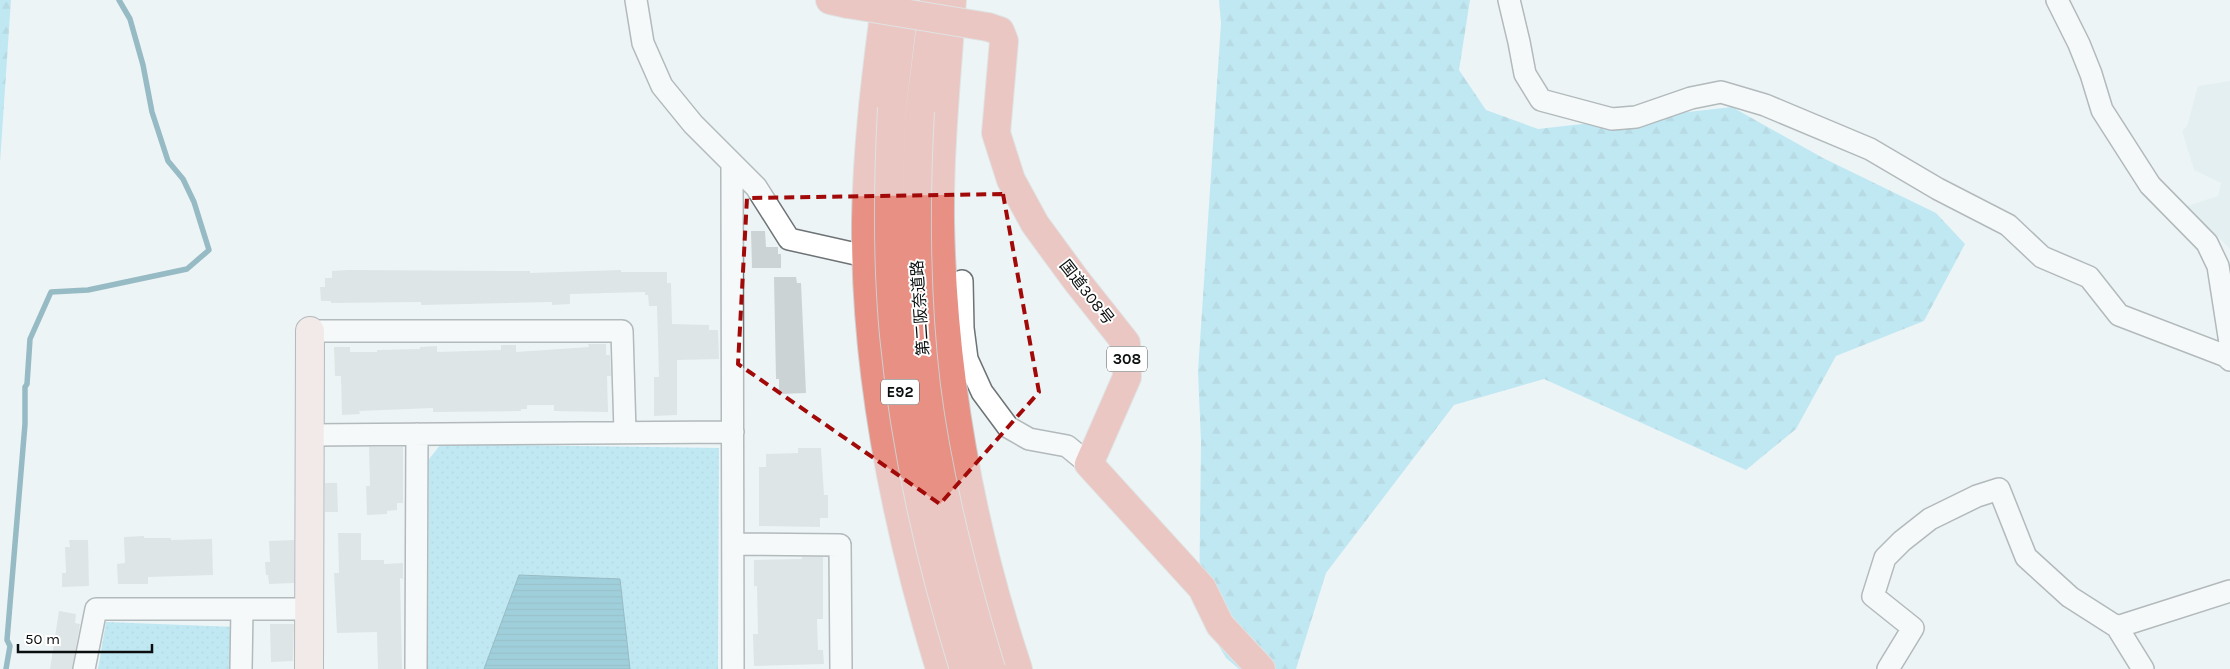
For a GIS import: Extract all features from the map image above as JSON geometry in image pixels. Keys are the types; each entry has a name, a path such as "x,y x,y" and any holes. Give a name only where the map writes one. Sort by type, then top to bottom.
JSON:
{"highway":[{"path":"886,0 871,108 868,166 866,224 872,337 880,404 899,508 940,669"},
{"name":"第二阪奈道路","path":"905,0 892,108 888,222 894,333 908,448 946,609 964,669"},
{"name":"第二阪奈道路","path":"934,0 920,111 916,224 920,331 934,442 949,514 991,669"},
{"path":"952,0 941,178 942,276 946,333 959,437 970,490 995,594 1018,669"},
{"name":"国道308号","path":"839,2 988,27 1000,31 1004,42 996,133 1011,180 1035,224 1126,343 1127,377 1089,464"},
{"path":"1089,464 1202,588 1220,625 1261,669"}],"street":[{"path":"636,0 643,43 662,86 692,124 756,187 789,239 856,254"},
{"path":"1509,0 1524,74 1541,100 1612,119 1636,117 1691,98 1721,92 1765,105 1870,149 1938,189 2008,225 2042,257 2089,277 2119,315 2229,351 2218,266 2207,243 2150,185 2102,110 2079,44 2057,0"},
{"path":"732,164 733,669"},
{"path":"962,281 963,328 967,359 982,392 1008,427 1029,439 1067,446 1089,464"},
{"path":"310,669 310,331 622,330 625,432"},
{"path":"310,435 733,432"},
{"path":"416,669 417,434"},
{"path":"1888,669 1913,628 1873,596 1885,558 1902,541 1930,519 1977,496 1999,488 2026,557 2070,597 2117,626 2143,669"},
{"path":"733,544 840,545 841,669"},
{"path":"2117,626 2230,591"},
{"path":"84,669 96,609 310,609"},
{"path":"241,669 242,609"}],"highlighted area":[{"path":"1003,194 1039,392 940,504 738,364 747,198"}],"shaded area":[{"path":"2230,81 2230,249 2187,206 2218,196 2221,183 2194,170 2182,131 2187,126 2198,86"},
{"path":"519,575 620,579 630,669 484,669"}],"green space":[{"path":"0,0 11,0 0,163"},
{"path":"1219,0 1470,0 1459,70 1486,110 1538,129 1732,107 1823,158 1936,213 1965,244 1924,321 1836,356 1796,429 1746,470 1544,379 1454,405 1326,573 1296,669 1239,669 1226,658 1199,612 1201,442 1198,372 1221,23"},
{"path":"441,444 719,448 718,669 428,669 429,459"},
{"path":"106,622 236,627 236,669 98,669"}],"building":[{"path":"751,231 765,231 766,247 778,247 778,254 781,254 781,268 752,268"},
{"path":"621,270 621,272 667,272 667,283 671,283 672,324 709,325 709,330 718,330 719,359 677,360 677,415 654,416 654,377 659,377 657,306 649,306 648,295 645,295 645,292 570,294 570,304 552,305 552,302 421,305 421,302 331,303 331,301 321,301 320,287 325,287 325,278 332,278 332,271 530,271 530,273"},
{"path":"774,277 796,277 797,283 801,283 806,393 779,394 779,379 776,379"},
{"path":"588,344 606,344 606,355 610,355 611,376 607,376 608,412 554,411 554,405 527,405 527,409 521,409 521,411 433,412 433,408 359,411 360,414 342,415 341,376 335,376 334,347 350,347 350,352 377,352 377,350 420,349 420,347 437,346 437,352 501,350 501,345 516,345 516,352 589,347"},
{"path":"369,447 403,447 403,503 397,503 397,510 387,511 387,514 367,515 366,486 370,486"},
{"path":"798,448 821,448 824,495 828,495 828,518 820,518 820,527 759,526 759,467 766,467 766,454 798,453"},
{"path":"325,483 337,483 338,512 325,512"},
{"path":"338,533 361,533 361,560 384,560 384,564 403,563 403,579 400,578 402,669 378,669 377,632 337,633 334,573 339,573"},
{"path":"144,536 144,538 171,538 171,540 212,539 213,575 148,577 148,584 118,584 117,564 125,563 124,537"},
{"path":"69,540 88,540 89,586 62,587 62,573 66,573 65,547 70,547"},
{"path":"294,540 294,583 269,584 265,562 270,562 269,541"},
{"path":"802,557 823,557 823,619 817,619 818,650 823,650 824,664 754,666 753,634 758,634 757,586 754,586 754,560 802,559"},
{"path":"59,611 76,614 75,623 80,624 72,669 50,669"},
{"path":"270,624 294,624 293,661 271,662"}],"waterway":[{"path":"6,669 10,646 7,640 30,339 51,292 88,290 187,269 209,250 194,202 183,179 168,161 152,112 143,65 130,19 119,0"}]}
